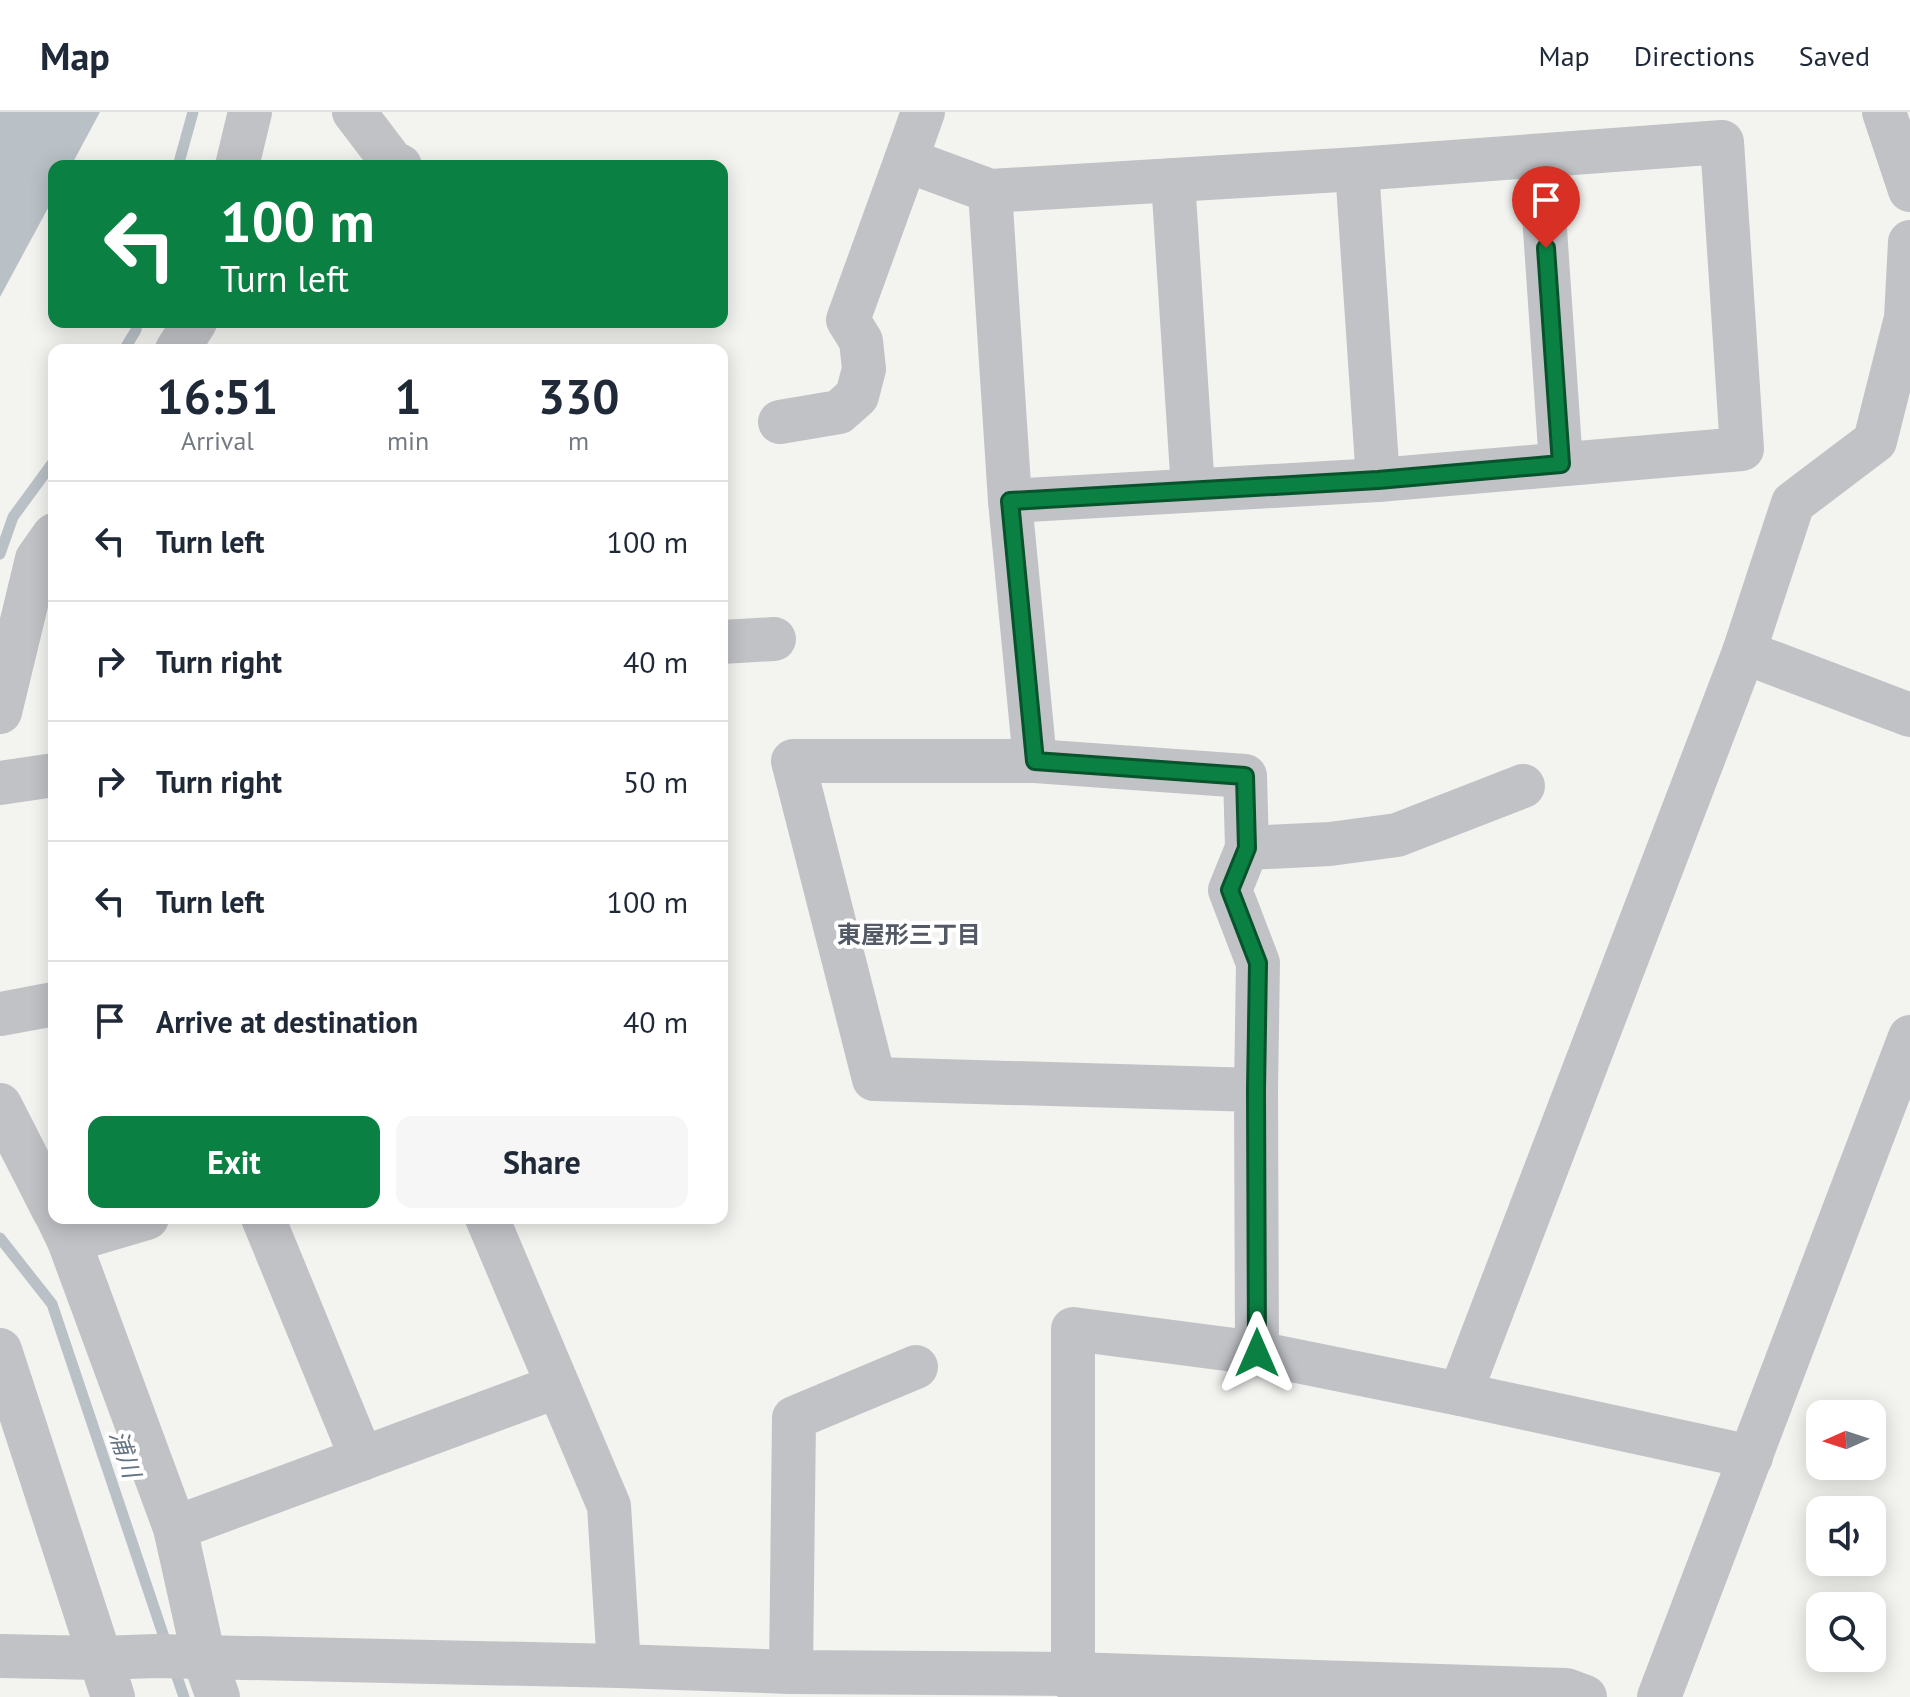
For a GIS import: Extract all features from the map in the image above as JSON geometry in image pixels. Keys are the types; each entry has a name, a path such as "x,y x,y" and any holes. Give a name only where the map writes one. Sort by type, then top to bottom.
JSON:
{"street":[{"path":"238,160 250,112"},
{"path":"354,112 390,160"},
{"path":"780,422 839,412 857,396 864,369 861,341 848,320 923,112"},
{"path":"1884,112 1910,190"},
{"path":"906,160 990,191 1357,169 1722,142 1742,449 1378,480 1010,501"},
{"path":"1540,156 1561,464"},
{"path":"1357,169 1378,480"},
{"path":"1173,180 1193,490"},
{"path":"990,191 1010,501 1035,761"},
{"path":"1460,1394 1744,652 1793,503 1875,441 1906,318 1910,242"},
{"path":"0,712 37,559 48,543"},
{"path":"728,642 774,639"},
{"path":"1744,652 1910,715"},
{"path":"1256,1090 874,1079 793,761 1035,761 1245,776 1247,848 1230,890 1258,963 1257,1353"},
{"path":"0,783 48,776"},
{"path":"1247,848 1330,844 1397,835 1523,786"},
{"path":"0,1014 48,1005"},
{"path":"1659,1697 1910,1037"},
{"path":"0,1105 48,1199"},
{"path":"60,1224 175,1528 211,1678"},
{"path":"265,1224 362,1459"},
{"path":"490,1224 609,1506 619,1666"},
{"path":"1077,1685 1073,1329 1257,1353 1751,1457"},
{"path":"0,1350 106,1677"},
{"path":"791,1672 794,1418 916,1367"},
{"path":"175,1528 558,1386"},
{"path":"0,1656 106,1677 156,1656 211,1678 619,1666 1077,1685 1566,1690 1585,1697"}],"shaded area":[{"path":"0,112 100,112 74,160 48,160 48,208 0,297"}],"waterway":[{"name":"浦川","path":"180,160 193,112"},
{"name":"浦川","path":"128,344 136,328"},
{"name":"浦川","path":"0,554 13,517 48,469"},
{"name":"浦川","path":"0,1238 52,1304 168,1649"},
{"name":"浦川","path":"173,1665 184,1697"}],"district":[{"name":"東屋形三丁目","path":"909,934"}],"route":[{"path":"1257,1353 1258,963 1230,890 1247,848 1245,776 1035,761 1010,501 1378,480 1561,464 1546,248"}]}
